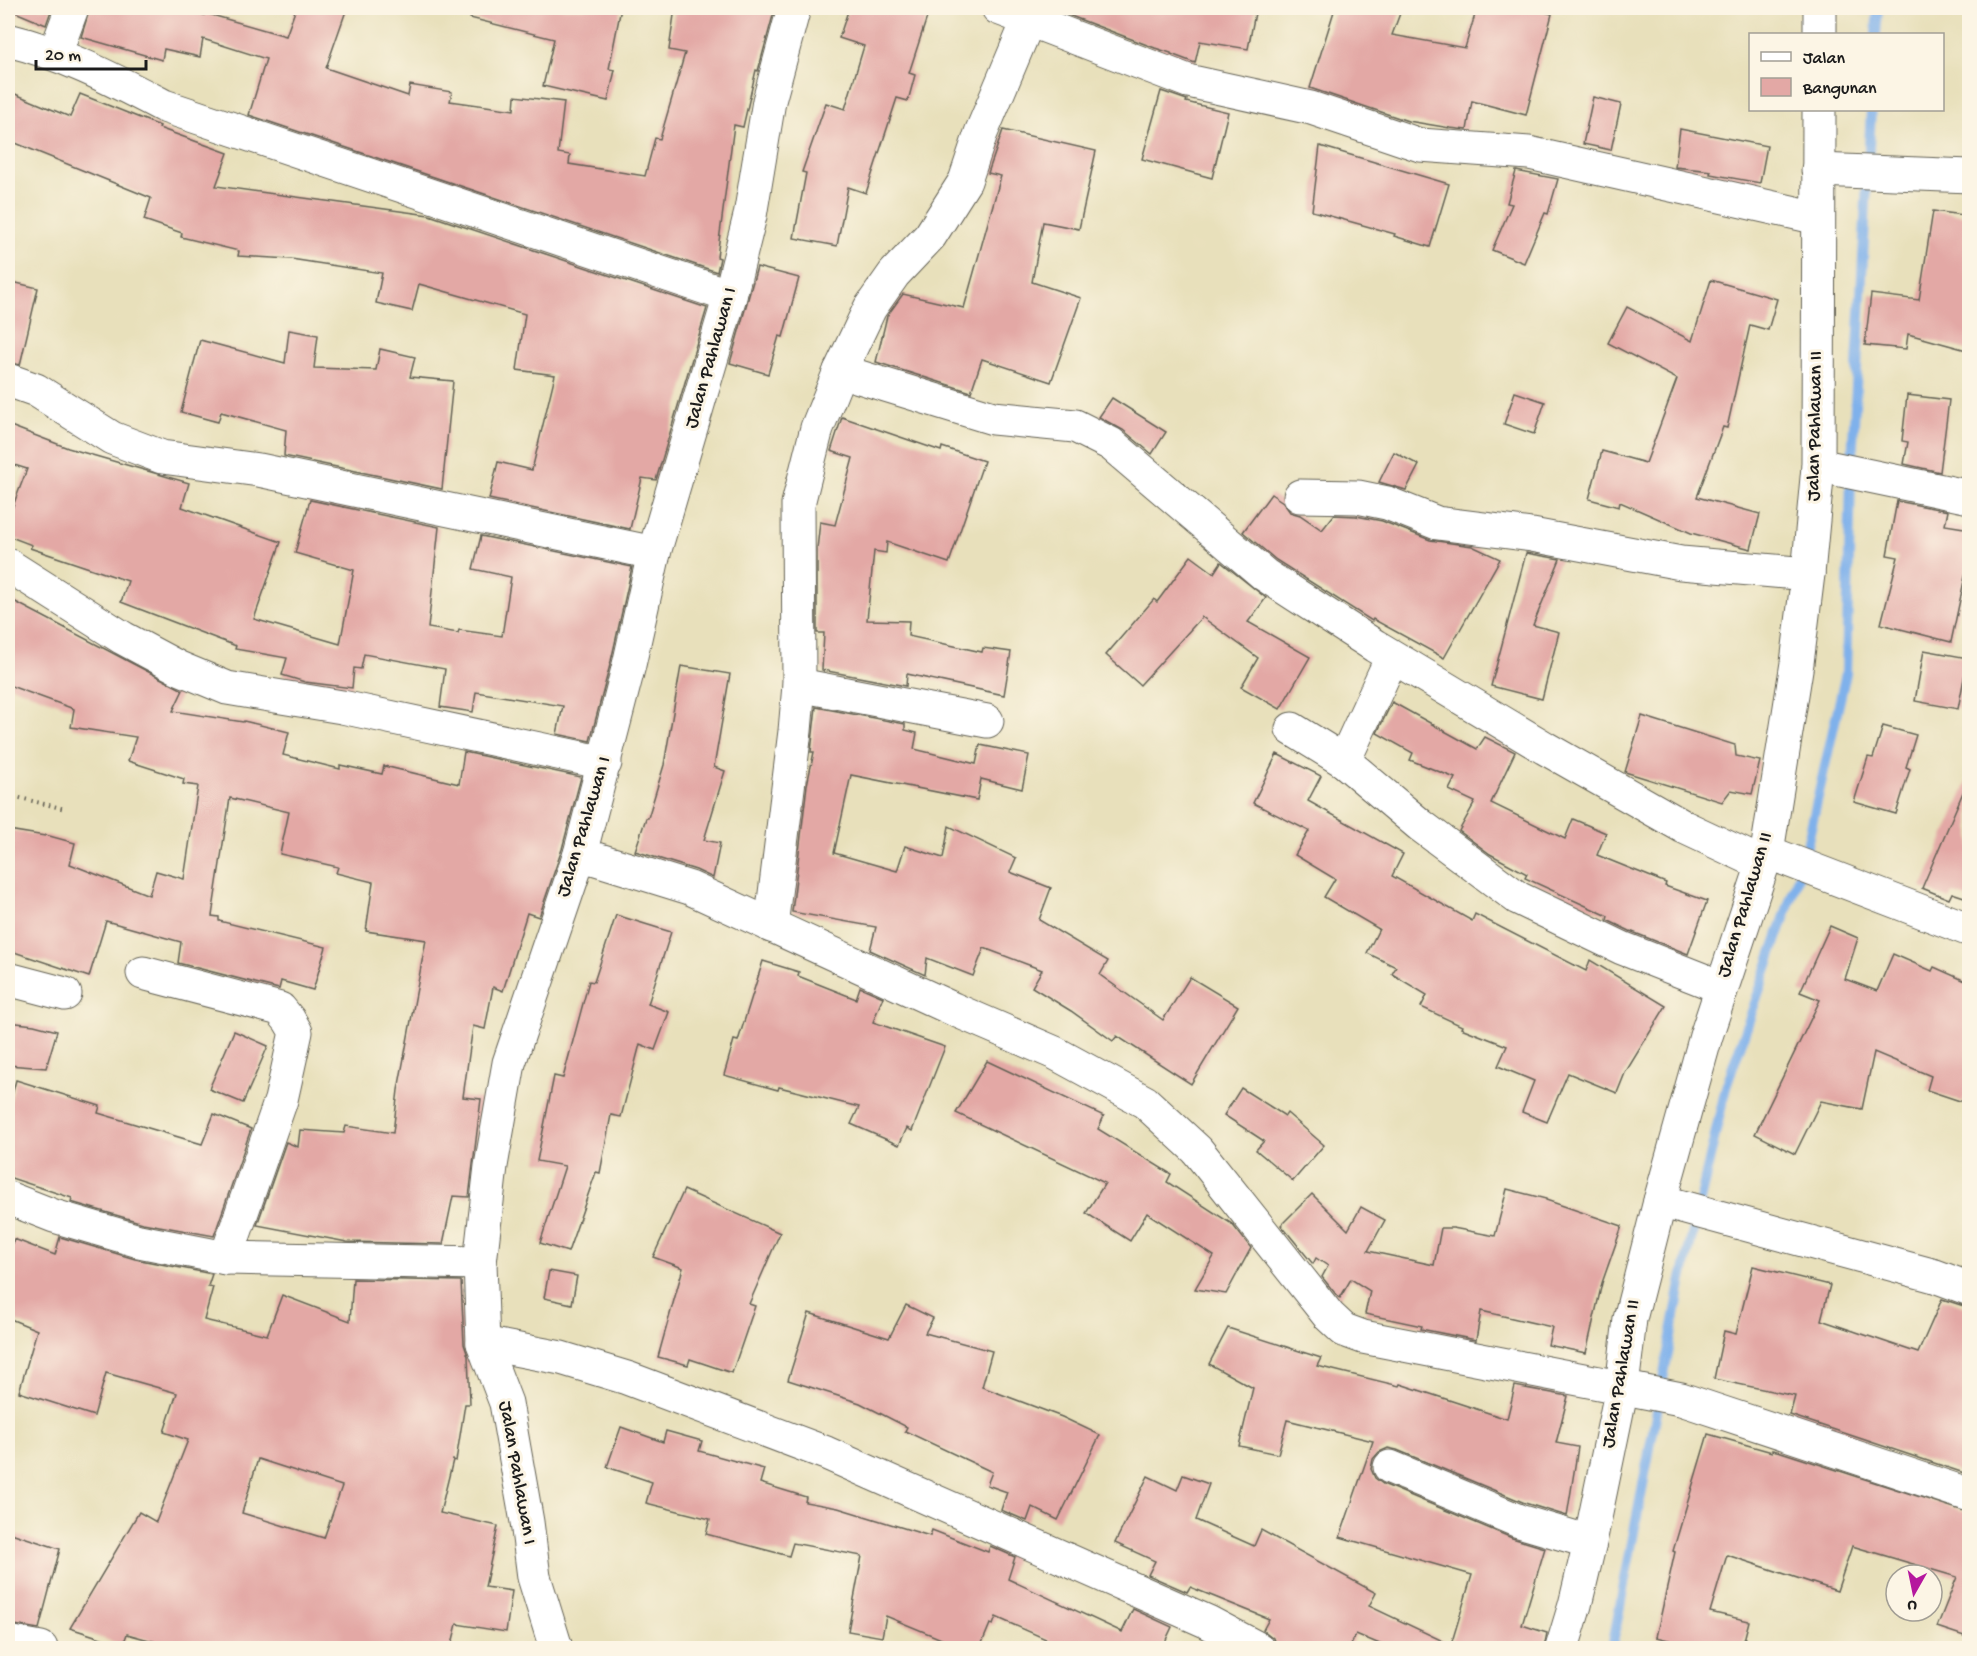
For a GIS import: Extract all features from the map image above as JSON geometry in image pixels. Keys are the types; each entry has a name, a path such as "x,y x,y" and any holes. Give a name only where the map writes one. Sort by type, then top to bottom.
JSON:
{"street":[{"path":"55,54 72,8"},
{"name":"Jalan Pahlawan I","path":"556,1648 534,1577 527,1522 506,1403 483,1343 480,1263 490,1166 509,1063 580,854 605,763 654,553 730,296 750,216 769,101 794,8"},
{"path":"1820,8 1820,33"},
{"path":"766,924 795,731 799,685 798,504 817,428 840,371 870,308 894,274 930,236 965,181 1016,11 1188,81 1311,108 1420,145 1528,153 1818,218"},
{"path":"8,40 94,69 164,106 730,296"},
{"name":"Jalan Pahlawan II","path":"1562,1648 1630,1388 1630,1319 1669,1203 1721,987 1772,859 1820,467 1819,111"},
{"path":"1818,170 1970,176"},
{"path":"840,371 993,417 1075,426 1111,444 1265,575 1392,657 1684,827 1772,859 1819,873 1970,930"},
{"path":"8,380 36,390 112,438 162,457 259,470 654,553"},
{"path":"1820,467 1970,497"},
{"path":"1300,496 1358,497 1388,503 1437,523 1532,535 1681,563 1808,574"},
{"path":"8,565 123,638 179,668 227,688 342,707 605,763"},
{"path":"1344,761 1392,657"},
{"path":"799,685 987,721"},
{"path":"1292,729 1344,761 1420,825 1518,898 1622,948 1721,987"},
{"path":"580,854 690,888 953,1009 1055,1053 1145,1102 1197,1150 1329,1316 1344,1330 1363,1337 1681,1399 1970,1495"},
{"path":"143,973 280,1009 290,1020 296,1032 281,1100 226,1258"},
{"path":"8,979 65,993"},
{"path":"8,1198 54,1216 139,1241 226,1258 480,1263"},
{"path":"1669,1203 1935,1276 1970,1289"},
{"path":"483,1343 561,1359 627,1378 826,1453 1208,1622 1257,1648"},
{"path":"1390,1467 1519,1521 1590,1542"},
{"path":"8,1642 41,1648"}],"path":[{"path":"8,795 65,810"}],"building":[{"path":"8,8 52,8 46,25"},
{"path":"90,8 166,8 205,15 205,13 286,36 296,8 347,8 326,68 408,96 410,85 452,92 450,101 514,110 515,96 564,102 558,153 570,155 569,164 645,176 655,138 660,139 685,53 669,50 675,8 775,8 758,71 756,70 743,127 734,125 717,272 249,115 266,59 203,39 200,57 164,49 162,60 81,37"},
{"path":"471,8 621,8 609,69 615,70 608,101 543,86 554,39 470,18"},
{"path":"849,8 930,8 909,73 915,75 908,101 897,98 866,193 848,187 837,246 794,238 806,173 802,172 826,103 845,109 864,46 839,38"},
{"path":"1050,8 1256,8 1248,49 1200,41 1195,63"},
{"path":"1335,8 1402,8 1392,35 1465,48 1477,8 1530,8 1552,14 1526,115 1472,101 1467,130 1450,128 1408,121 1310,88"},
{"path":"8,91 70,117 80,94 160,126 159,128 228,153 216,186 429,215 707,308 656,480 642,478 630,529 489,499 498,462 532,470 555,375 517,370 525,314 419,284 412,311 376,303 382,273 291,259 238,256 239,251 181,237 182,233 144,220 151,198 8,140"},
{"path":"1161,91 1187,100 1186,102 1228,112 1212,178 1142,159"},
{"path":"1593,97 1621,104 1611,150 1583,144"},
{"path":"1680,129 1767,146 1760,183 1710,174 1711,171 1675,167"},
{"path":"1003,130 1096,151 1079,229 1043,222 1032,282 1081,298 1051,382 982,359 971,392 876,362 887,316 903,294 964,308 1001,176 988,173"},
{"path":"1320,146 1449,184 1430,247 1394,236 1395,234 1312,211"},
{"path":"1516,171 1558,179 1548,214 1545,213 1524,263 1492,250 1512,204 1507,203"},
{"path":"1933,211 1970,216 1970,351 1908,334 1906,349 1865,345 1871,294 1919,300"},
{"path":"757,267 799,278 783,337 779,336 768,374 730,363"},
{"path":"1711,280 1777,299 1768,330 1750,325 1727,428 1723,427 1697,497 1760,514 1751,549 1691,533 1620,502 1619,507 1589,499 1602,451 1646,463 1677,379 1608,343 1627,307 1692,341"},
{"path":"8,281 38,288 20,365 8,362"},
{"path":"289,330 318,335 314,368 376,370 380,349 415,357 410,377 453,381 442,489 284,456 286,430 221,412 218,422 181,412 200,340 285,363"},
{"path":"1515,392 1545,402 1534,434 1504,424"},
{"path":"1907,395 1949,400 1940,472 1904,464 1908,442 1902,441"},
{"path":"1112,398 1166,432 1152,454 1123,430 1099,417"},
{"path":"842,417 941,451 942,447 984,461 949,563 887,542 886,553 874,551 867,620 909,621 908,636 982,652 983,648 1011,652 1004,695 907,674 906,686 822,670 824,633 817,633 817,549 820,522 835,525 853,458 831,451"},
{"path":"8,425 68,448 189,483 182,507 281,542 254,619 340,644 354,570 295,553 310,500 439,527 428,628 502,636 511,577 473,569 481,536 632,567 590,741 557,734 563,706 476,692 473,712 440,707 445,669 364,654 361,669 354,668 352,688 305,682 282,675 287,658 235,649 236,646 121,602 128,581 30,548 32,545 8,536 8,519 27,469 8,463"},
{"path":"1394,452 1419,465 1406,490 1379,482"},
{"path":"1271,494 1283,502 1290,512 1300,515 1322,530 1334,515 1356,516 1382,521 1430,540 1472,546 1500,559 1444,658 1373,619 1372,621 1276,560 1243,532"},
{"path":"1897,501 1948,511 1945,525 1970,529 1970,567 1967,567 1951,642 1881,624 1898,557 1887,555"},
{"path":"1526,553 1560,559 1533,625 1559,632 1542,699 1491,686"},
{"path":"1191,556 1214,573 1221,562 1266,598 1248,622 1310,657 1280,709 1241,687 1258,658 1202,617 1140,685 1106,655 1154,599 1157,602"},
{"path":"8,598 183,690 173,711 244,721 289,732 283,755 340,769 340,765 382,774 384,766 459,784 464,752 581,777 562,849 539,917 527,913 503,991 493,987 485,1029 473,1026 463,1097 481,1099 469,1197 453,1196 443,1244 347,1242 257,1225 286,1142 298,1147 300,1130 344,1133 346,1126 393,1133 398,1090 426,940 366,931 373,882 336,873 338,867 280,854 289,812 230,798 212,916 219,917 219,921 326,947 313,990 281,981 279,989 178,963 181,942 106,921 89,977 8,950 8,830 46,835 75,843 70,864 149,895 156,871 184,879 198,786 183,784 184,779 128,761 136,737 71,727 74,709 8,685"},
{"path":"1924,650 1968,658 1958,709 1915,701"},
{"path":"681,666 730,674 714,767 725,771 704,840 720,843 713,878 696,870 635,851 664,765"},
{"path":"1392,702 1477,749 1485,737 1515,752 1491,803 1565,839 1573,819 1606,833 1597,855 1666,883 1665,886 1707,901 1688,954 1630,931 1607,920 1608,916 1525,878 1527,874 1490,854 1459,831 1475,802 1449,790 1455,778 1410,760 1413,753 1377,733"},
{"path":"816,707 905,724 905,730 917,733 914,749 976,764 980,745 1029,755 1022,789 981,779 977,800 851,775 834,853 897,871 905,846 943,858 949,826 1016,858 1010,872 1051,888 1039,920 1108,961 1100,975 1163,1020 1190,977 1238,1006 1191,1084 1117,1036 1113,1041 1032,987 1042,970 984,948 973,976 927,958 925,975 870,950 876,927 792,912 807,785 814,752 811,752"},
{"path":"1642,716 1735,745 1736,756 1760,761 1752,794 1731,790 1722,802 1625,772"},
{"path":"1883,726 1916,735 1906,767 1910,769 1896,814 1854,802 1868,757 1873,758"},
{"path":"1277,754 1321,776 1308,801 1403,854 1392,876 1472,921 1475,914 1586,971 1590,960 1666,1006 1625,1073 1617,1093 1568,1073 1547,1122 1522,1112 1534,1081 1498,1066 1507,1046 1461,1028 1462,1026 1421,1007 1427,995 1392,974 1396,967 1367,953 1379,929 1324,897 1335,879 1295,855 1309,831 1253,803"},
{"path":"1970,776 1970,899 1952,893 1949,899 1922,888"},
{"path":"616,915 671,932 648,1004 669,1012 655,1050 640,1044 621,1117 611,1115 600,1173 596,1172 568,1252 540,1243 565,1166 537,1161 554,1076 563,1078 589,981 594,982"},
{"path":"1830,926 1858,938 1845,979 1877,991 1893,954 1932,971 1934,967 1970,983 1970,1082 1963,1102 1927,1090 1931,1076 1874,1052 1862,1109 1821,1101 1795,1154 1755,1134 1820,1000 1800,992"},
{"path":"763,961 799,972 798,976 856,999 860,987 883,997 873,1022 945,1047 912,1131 907,1128 899,1145 851,1124 859,1107 779,1087 778,1090 724,1075 734,1040 738,1041"},
{"path":"8,1022 57,1031 46,1068 8,1065"},
{"path":"234,1031 268,1046 243,1103 209,1089"},
{"path":"987,1061 1104,1116 1098,1129 1171,1174 1167,1182 1232,1224 1251,1248 1226,1294 1195,1289 1214,1256 1147,1213 1130,1241 1086,1213 1105,1183 956,1113"},
{"path":"16,1080 100,1106 98,1113 202,1144 214,1114 251,1129 214,1236 143,1223 71,1202 72,1198 8,1177 8,1110"},
{"path":"1241,1088 1285,1116 1287,1113 1324,1145 1293,1181 1256,1150 1264,1141 1224,1115"},
{"path":"1507,1189 1546,1199 1622,1226 1602,1283 1586,1353 1548,1345 1552,1327 1481,1311 1476,1340 1421,1329 1422,1326 1365,1314 1370,1291 1351,1279 1340,1298 1338,1297 1322,1277 1328,1266 1316,1258 1313,1264 1281,1225 1312,1194 1348,1230 1361,1207 1385,1220 1368,1251 1434,1265 1441,1228 1495,1236"},
{"path":"684,1190 780,1233 749,1304 755,1306 732,1373 690,1359 688,1365 658,1357 683,1268 653,1257"},
{"path":"60,1237 135,1259 212,1274 208,1286 213,1287 204,1320 267,1335 282,1295 350,1321 353,1279 461,1281 470,1404 465,1404 456,1461 453,1460 440,1513 498,1526 485,1587 512,1591 506,1632 457,1624 451,1648 178,1648 127,1634 123,1645 70,1628 139,1512 156,1522 188,1440 164,1432 177,1393 106,1373 94,1416 19,1392 37,1330 8,1318 8,1254 14,1239 55,1255","holes":["258,1459 342,1486 324,1538 242,1513"]},
{"path":"1753,1266 1830,1285 1821,1320 1918,1353 1942,1299 1970,1308 1970,1475 1790,1415 1795,1396 1714,1379 1724,1331 1736,1334"},
{"path":"549,1271 577,1276 572,1304 544,1298"},
{"path":"906,1305 933,1318 925,1333 992,1351 982,1387 1062,1417 1100,1435 1058,1520 1032,1507 1027,1521 1001,1510 1007,1492 987,1485 992,1472 905,1431 907,1427 860,1403 788,1380 809,1313 889,1338"},
{"path":"1228,1328 1321,1358 1317,1366 1399,1386 1400,1384 1507,1419 1515,1386 1568,1396 1556,1443 1578,1447 1567,1516 1525,1503 1397,1450 1388,1448 1379,1452 1373,1459 1371,1469 1375,1478 1383,1484 1512,1538 1545,1548 1522,1625 1547,1633 1544,1648 1389,1648 1356,1634 1349,1648 1276,1648 1273,1638 1263,1630 1269,1619 1190,1587 1187,1592 1148,1575 1155,1561 1115,1543 1148,1476 1177,1490 1183,1475 1209,1484 1196,1520 1254,1546 1261,1530 1376,1593 1369,1606 1451,1645 1472,1575 1340,1537 1373,1441 1287,1420 1278,1454 1239,1446 1253,1388 1209,1364"},
{"path":"621,1427 663,1442 666,1431 702,1441 699,1451 764,1469 760,1483 806,1497 805,1502 838,1508 930,1536 932,1530 988,1552 990,1546 1015,1557 1008,1579 1122,1632 1133,1609 1172,1627 1162,1648 1066,1648 996,1617 993,1625 990,1624 980,1648 963,1648 886,1616 882,1637 848,1631 862,1556 793,1543 789,1556 706,1534 710,1519 646,1503 652,1482 607,1467"},
{"path":"1708,1434 1772,1452 1772,1450 1781,1452 1970,1513 1970,1638 1937,1627 1939,1623 1944,1623 1944,1610 1957,1577 1944,1573 1944,1563 1910,1563 1852,1546 1837,1591 1727,1555 1710,1612 1749,1621 1742,1648 1702,1643 1701,1648 1656,1637 1675,1552 1673,1551"},
{"path":"8,1532 60,1549 39,1629 8,1624"}],"waterway":[{"path":"1876,33 1878,8"},
{"path":"1612,1648 1681,1284 1726,1087 1803,863 1846,673 1851,479 1871,111"}]}
